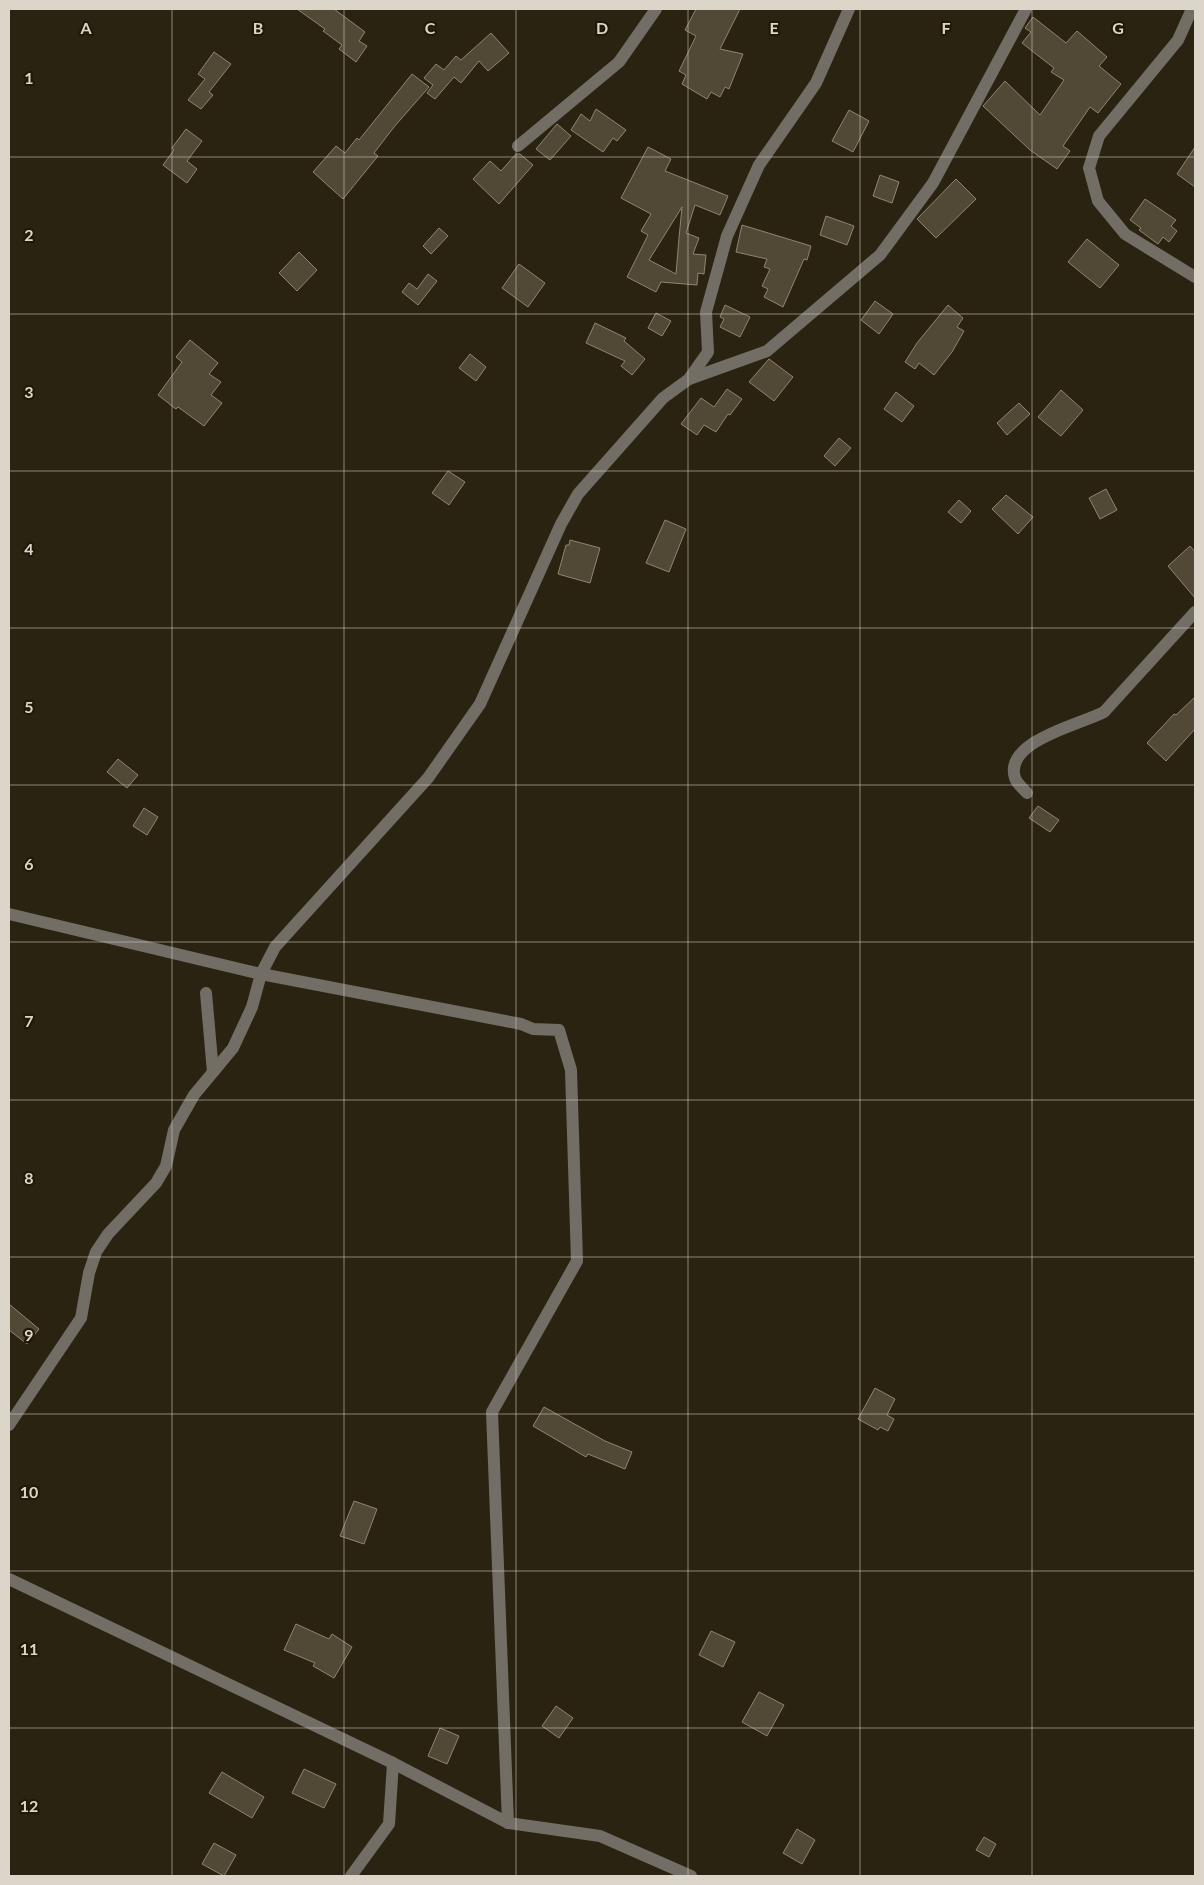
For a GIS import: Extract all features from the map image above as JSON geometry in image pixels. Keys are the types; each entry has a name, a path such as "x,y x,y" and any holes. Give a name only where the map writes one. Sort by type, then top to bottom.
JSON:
{"street":[{"path":"518,146 619,62 656,9"},
{"path":"689,379 708,352 706,312 727,236 759,165 816,82 849,9"},
{"path":"9,1425 81,1318 89,1273 96,1252 108,1234 156,1183 166,1166 174,1130 194,1095 233,1048 252,1007 261,974 275,947 428,778 480,704 560,524 578,494 663,398 689,379 766,351 880,255 933,183 1026,9"},
{"path":"1192,9 1178,40 1098,136 1089,168 1098,201 1125,234 1195,277"},
{"path":"1027,793 1015,780 1014,767 1022,753 1051,731 1087,721 1104,712 1195,612"},
{"path":"9,914 261,974 522,1024 533,1029 559,1030 571,1070 577,1261 492,1412 508,1823"},
{"path":"206,993 212,1072"},
{"path":"9,1579 393,1763 508,1823 600,1836 691,1876"},
{"path":"351,1876 389,1824 393,1763"}],"building":[{"path":"297,9 334,9 365,32 359,41 367,46 356,62 339,49 342,45 323,31 325,29"},
{"path":"696,9 740,9 720,49 743,54 729,89 725,87 720,97 711,92 707,99 682,84 686,75 679,71 696,36 685,30"},
{"path":"1033,17 1066,43 1077,31 1107,57 1099,66 1121,84 1098,113 1090,107 1063,146 1070,151 1057,169 1030,150 983,106 1005,81 1040,115 1064,80 1051,72 1054,68 1022,43 1031,32 1025,28"},
{"path":"491,33 509,53 488,71 479,61 461,83 454,77 435,99 427,93 433,85 424,78 436,64 444,70 456,56 461,60"},
{"path":"214,52 231,64 209,92 213,95 201,109 188,100 205,79 198,74"},
{"path":"412,74 429,87 374,153 378,156 343,199 313,172 336,146 345,153 357,138 359,140"},
{"path":"596,109 626,130 617,141 613,138 603,152 571,130 581,114 590,121"},
{"path":"849,110 869,121 853,152 832,141"},
{"path":"557,124 571,136 550,160 536,149"},
{"path":"186,129 202,141 187,161 197,169 187,183 163,165 174,150 172,148"},
{"path":"648,147 671,159 665,171 728,196 720,215 695,205 686,233 699,238 693,254 706,255 704,274 698,273 697,285 661,282 656,292 627,277 648,235 641,231 651,214 621,198","holes":["682,207 676,274 649,260"]},
{"path":"1195,147 1195,187 1177,174"},
{"path":"516,154 520,154 533,165 499,204 473,179 490,161 501,171"},
{"path":"880,175 899,182 892,203 873,196"},
{"path":"956,179 976,199 936,238 917,219"},
{"path":"1145,199 1176,220 1171,226 1177,231 1169,242 1163,237 1158,244 1139,230 1141,228 1130,220"},
{"path":"826,216 854,226 847,245 820,235"},
{"path":"742,225 811,246 807,260 804,259 783,307 764,297 768,289 762,286 770,269 764,267 767,259 736,252"},
{"path":"439,228 448,236 431,254 423,246"},
{"path":"1087,239 1119,265 1100,288 1068,262"},
{"path":"299,252 317,270 297,291 279,273"},
{"path":"519,264 545,283 528,307 502,288"},
{"path":"428,274 437,281 418,305 402,292 409,283 417,289"},
{"path":"875,301 893,314 879,334 861,320"},
{"path":"725,305 750,317 740,337 720,327 724,319 720,317"},
{"path":"948,305 963,318 957,327 964,331 952,352 934,375 919,363 915,369 905,362 917,343"},
{"path":"656,313 671,321 662,336 648,328"},
{"path":"595,323 626,338 624,341 645,359 632,375 621,366 625,361 586,343"},
{"path":"190,340 218,363 209,374 221,382 211,395 222,403 204,426 178,407 176,409 158,395 182,362 176,357"},
{"path":"470,354 486,367 476,381 459,368"},
{"path":"769,359 793,377 774,401 749,382"},
{"path":"727,389 742,399 730,415 728,414 716,432 704,425 697,435 681,424 701,398 714,407"},
{"path":"1061,390 1083,410 1061,436 1038,417"},
{"path":"896,392 914,406 902,422 884,409"},
{"path":"1019,403 1030,414 1007,435 997,423"},
{"path":"839,438 851,448 835,466 824,456"},
{"path":"448,471 465,482 449,505 432,493"},
{"path":"1106,489 1117,510 1100,519 1089,498"},
{"path":"1006,495 1033,517 1018,534 992,509"},
{"path":"959,500 971,511 961,523 948,512"},
{"path":"665,520 686,529 669,572 646,563"},
{"path":"570,540 600,548 590,583 558,574 566,545 569,545"},
{"path":"1190,546 1195,552 1195,598 1168,566"},
{"path":"1195,697 1195,729 1166,761 1147,743 1174,714 1176,715"},
{"path":"118,759 138,775 127,788 107,772"},
{"path":"1038,806 1059,820 1050,832 1029,818"},
{"path":"144,808 158,817 147,835 133,826"},
{"path":"9,1304 39,1329 27,1344 9,1330"},
{"path":"875,1388 895,1399 887,1415 894,1419 888,1431 880,1427 878,1430 858,1419"},
{"path":"544,1407 605,1441 632,1452 625,1469 588,1454 586,1457 533,1426"},
{"path":"354,1501 377,1509 364,1544 340,1536"},
{"path":"296,1624 329,1639 332,1634 352,1647 334,1678 313,1666 315,1663 284,1650"},
{"path":"711,1631 735,1642 723,1667 699,1655"},
{"path":"759,1692 784,1705 767,1736 742,1722"},
{"path":"556,1706 573,1718 559,1738 542,1726"},
{"path":"440,1728 459,1736 447,1764 428,1756"},
{"path":"304,1769 336,1784 324,1808 292,1793"},
{"path":"222,1772 264,1797 252,1818 209,1793"},
{"path":"797,1829 815,1840 802,1864 783,1853"},
{"path":"984,1837 996,1844 989,1857 976,1850"},
{"path":"214,1843 236,1855 224,1876 202,1864"}]}
